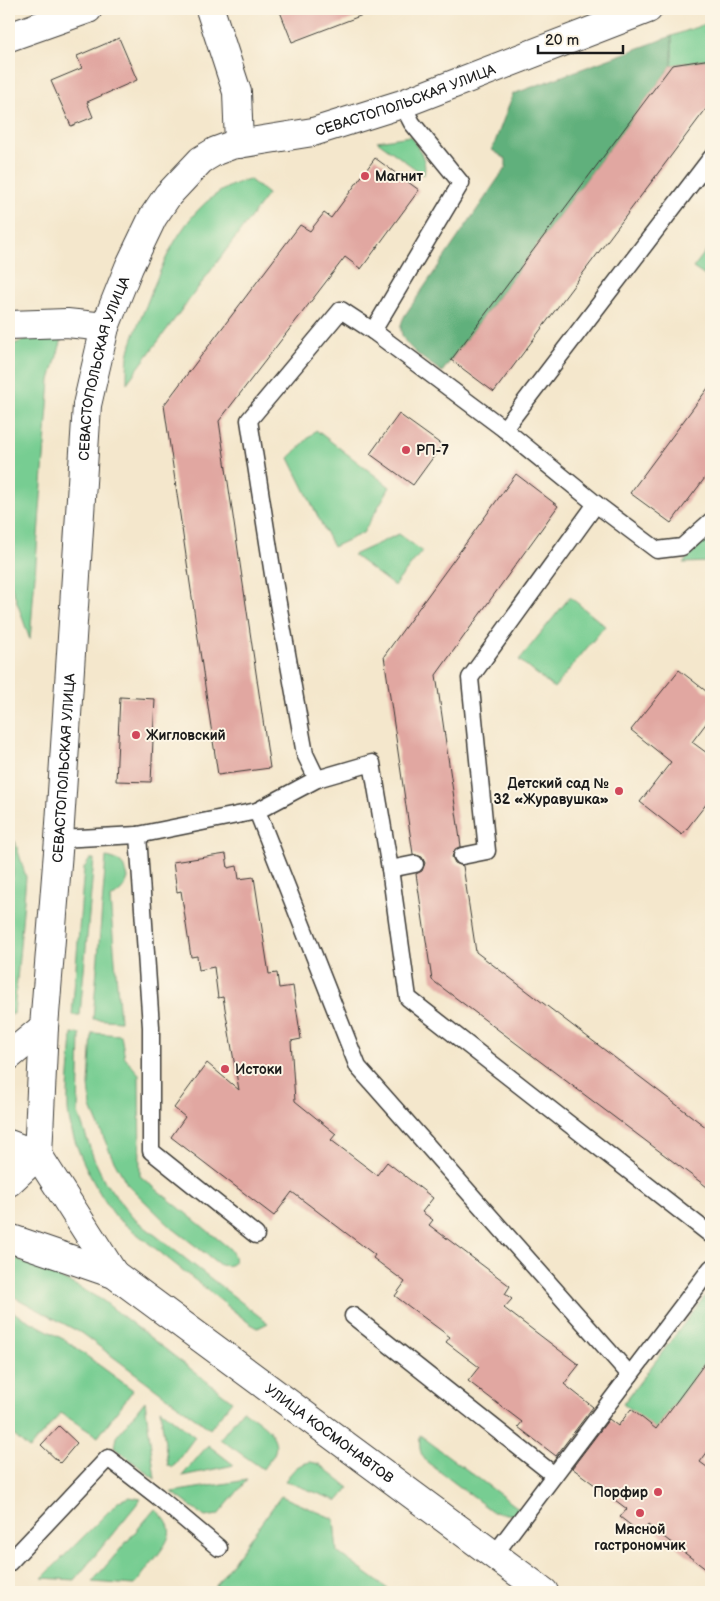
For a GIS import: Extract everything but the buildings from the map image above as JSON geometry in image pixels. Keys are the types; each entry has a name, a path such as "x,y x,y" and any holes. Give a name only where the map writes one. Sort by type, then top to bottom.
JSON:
{"main road":[{"path":"9,36 88,9"},
{"path":"210,9 237,92 239,144"},
{"name":"СЕВАСТОПОЛЬСКАЯ УЛИЦА","path":"44,1027 59,839 86,405 105,327 129,266 153,217 168,196 201,160 216,151 239,144 313,132 402,104 648,9"},
{"path":"9,324 67,323 105,327"},
{"path":"9,1056 44,1027"},
{"path":"9,1182 38,1155 44,1027"},
{"path":"9,1144 38,1155"},
{"name":"УЛИЦА КОСМОНАВТОВ","path":"38,1155 114,1274"},
{"name":"УЛИЦА КОСМОНАВТОВ","path":"9,1238 114,1274 544,1592"}],"lane":[{"path":"373,331 461,183 412,122 402,104"},
{"path":"504,429 711,158"},
{"path":"316,779 305,754 274,581 249,420 341,310 373,331 504,429 596,504 657,550 682,547 711,521"},
{"path":"462,856 487,851 470,678 596,504"},
{"path":"59,839 138,835 257,811 316,779 372,763 390,869 408,998 711,1235"},
{"path":"257,811 358,1066 630,1375"},
{"path":"138,835 152,1027 151,1151 256,1236"},
{"path":"390,869 415,864"},
{"path":"494,1555 711,1268"},
{"path":"353,1316 554,1475"},
{"path":"9,1563 108,1458 219,1548"}],"green space":[{"path":"711,22 711,59 672,65 672,36"},
{"path":"672,36 672,65 442,372 424,359 406,342 401,330 402,322 506,167 506,159 492,150 513,94"},
{"path":"410,136 425,164 424,175 377,141"},
{"path":"249,179 268,194 127,383 128,356 132,341 156,279 174,243 198,210 212,197 229,186"},
{"path":"711,244 711,280 693,268"},
{"path":"48,337 62,339 50,380 30,640 9,579 9,346 30,338"},
{"path":"316,430 390,487 363,533 333,547 289,458"},
{"path":"711,533 711,562 683,563"},
{"path":"399,534 422,551 394,586 353,555"},
{"path":"570,597 605,626 554,688 519,660"},
{"path":"15,841 26,877 14,1014 9,1014 9,927"},
{"path":"106,857 121,863 128,878 121,891 110,899 120,1021 93,1019"},
{"path":"90,859 94,859 80,1015 72,1015 84,868"},
{"path":"72,1033 80,1034 78,1113 94,1159 105,1182 132,1217 268,1323 258,1328 249,1323 117,1218 109,1208 93,1182 79,1152 70,1123 68,1091"},
{"path":"92,1033 121,1035 125,1058 139,1074 140,1176 229,1248 235,1259 232,1264 220,1265 171,1227 127,1184 112,1157 91,1108 89,1084"},
{"path":"9,1255 73,1284 102,1300 232,1401 210,1429 81,1333 9,1294"},
{"path":"711,1288 711,1355 656,1429 623,1404"},
{"path":"9,1310 65,1340 133,1390 98,1437 61,1413 29,1449 9,1431"},
{"path":"145,1401 155,1479 114,1447 116,1437"},
{"path":"160,1409 195,1437 172,1468 168,1465"},
{"path":"243,1410 261,1423 275,1441 276,1448 273,1456 263,1469 220,1439"},
{"path":"420,1435 521,1510 513,1515 493,1512 427,1462 420,1450"},
{"path":"208,1445 234,1465 182,1476"},
{"path":"311,1462 319,1464 349,1488 338,1501 285,1481 296,1468"},
{"path":"247,1480 218,1515 205,1517 172,1492"},
{"path":"281,1496 334,1519 337,1552 392,1592 211,1592"},
{"path":"129,1497 141,1499 75,1580 42,1578 119,1501"},
{"path":"155,1509 169,1526 169,1537 135,1585 92,1582"}],"place":[{"name":"Магнит","path":"365,176"},
{"name":"РП-7","path":"406,450"},
{"name":"Жигловский","path":"136,735"},
{"name":"Детский сад № 32 «Журавушка»","path":"619,791"},
{"name":"Истоки","path":"225,1069"},
{"name":"Порфир","path":"658,1492"},
{"name":"Мясной гастрономчик","path":"640,1513"}]}
